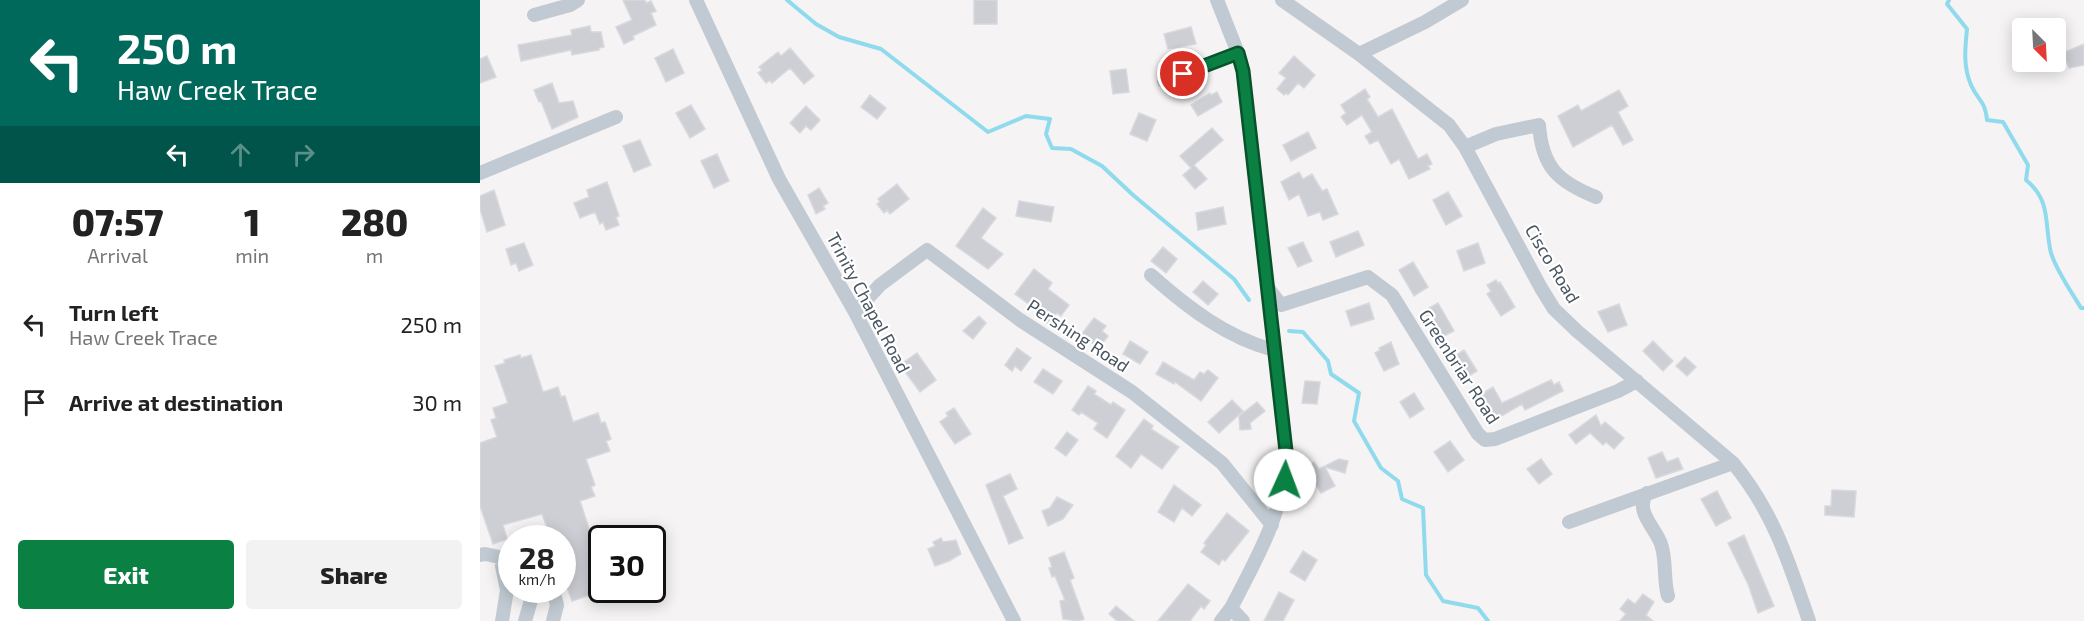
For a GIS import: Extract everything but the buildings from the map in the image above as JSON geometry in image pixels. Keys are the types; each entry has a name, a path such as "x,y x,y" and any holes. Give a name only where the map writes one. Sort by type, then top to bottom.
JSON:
{"street":[{"path":"534,15 570,5 578,0"},
{"name":"Trinity Chapel Road","path":"696,0 779,179 855,312 1014,621"},
{"path":"1217,0 1243,71 1286,466 1283,493 1272,525 1231,608 1221,621"},
{"name":"Cisco Road","path":"1282,0 1359,54 1449,125 1465,147 1554,309 1733,462 1750,484 1782,542 1809,621"},
{"path":"1359,54 1425,22 1462,0"},
{"path":"1164,81 1238,53"},
{"path":"480,173 616,117"},
{"path":"1465,147 1496,134 1539,125 1541,147 1552,170 1571,187 1596,197"},
{"name":"Pershing Road","path":"855,312 879,285 927,250 1020,320 1132,392 1222,463 1272,525"},
{"path":"1151,275 1177,298 1220,328 1240,339 1275,350"},
{"name":"Greenbriar Road","path":"1268,288 1281,305 1368,277 1392,296 1478,434 1485,440 1495,439 1618,391 1637,381"},
{"path":"1569,522 1733,462"},
{"path":"1647,493 1642,500 1642,507 1662,546 1668,596"},
{"path":"480,555 498,555"},
{"path":"502,621 505,603"},
{"path":"525,621 530,603"},
{"path":"553,621 556,603"},
{"path":"1231,608 1243,621"}],"waterway":[{"path":"787,0 816,24 839,37 881,49 988,132 1026,116 1050,119 1046,134 1052,148 1071,149 1102,166 1133,195 1234,279 1249,300"},
{"path":"1949,0 1947,4 1967,29 1965,50 1971,85 1983,104 1987,120 2003,122 2028,165 2026,180 2040,196 2046,214 2051,253 2060,274 2081,308 2084,308"},
{"path":"1289,331 1303,332 1328,361 1331,374 1359,393 1354,421 1381,468 1398,481 1402,499 1423,508 1426,575 1443,601 1478,608 1488,621"}],"route":[{"path":"1183,74 1238,53 1243,71 1286,451 1285,480"}]}
